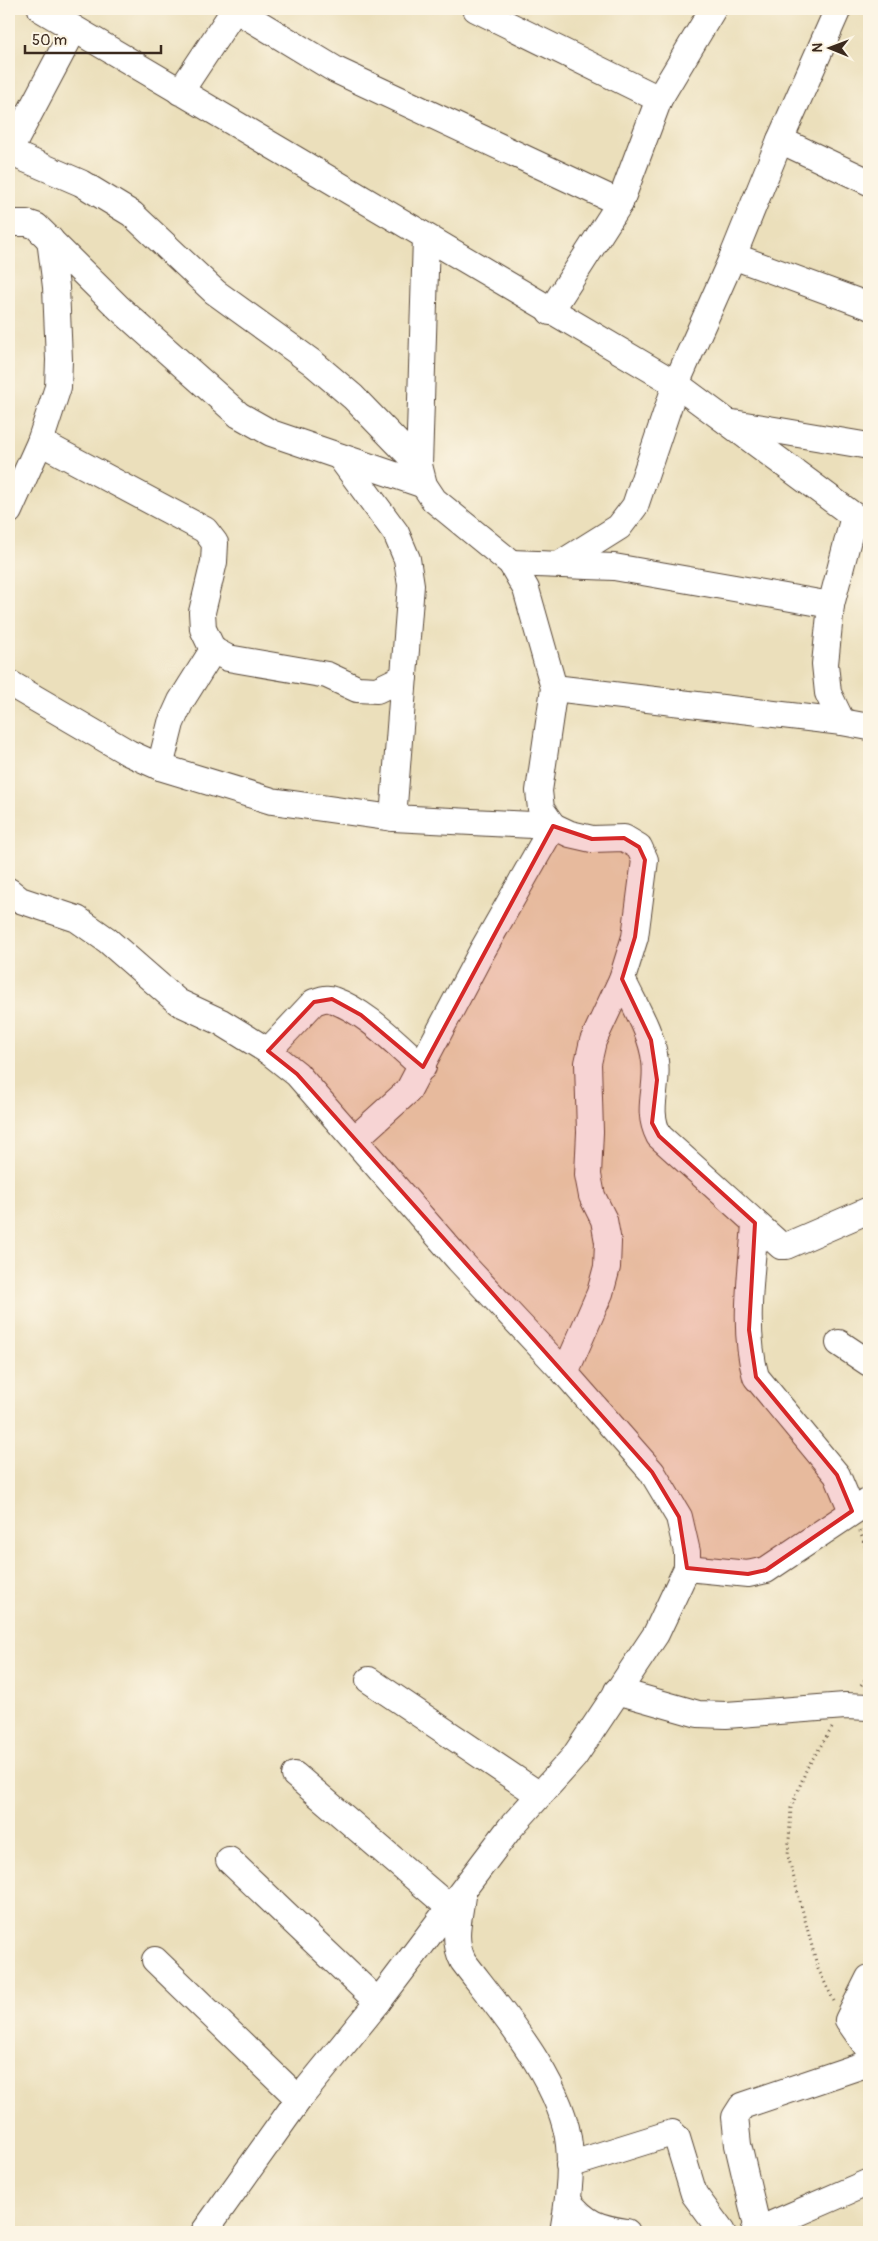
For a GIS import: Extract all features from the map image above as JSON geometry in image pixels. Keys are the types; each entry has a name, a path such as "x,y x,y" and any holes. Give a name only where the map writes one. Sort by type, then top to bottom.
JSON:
{"street":[{"path":"180,92 235,9 336,70 620,203"},
{"path":"476,9 659,99"},
{"path":"550,312 620,203 659,99 713,9"},
{"path":"560,564 618,527 635,506 676,384 733,256 780,140 838,9"},
{"path":"45,10 550,312 676,384 862,522 831,605 825,664 828,693 842,722"},
{"path":"74,29 9,152 81,183 132,214 215,292 313,363 353,397 422,475 434,500 511,564 526,589 554,688 539,790 541,809 553,826"},
{"path":"780,140 869,182"},
{"path":"9,223 27,222 36,226 119,308 239,415 271,433 340,457 422,475"},
{"path":"422,475 426,238"},
{"path":"9,511 40,442 58,387 59,360 56,287 50,239"},
{"path":"733,256 869,306"},
{"path":"727,422 869,446"},
{"path":"40,442 205,530 214,543 214,562 202,612 203,629 213,650 228,658 327,675 357,689 377,690 404,677"},
{"path":"340,457 396,533 407,559 410,585 393,818"},
{"path":"511,564 614,567 831,605"},
{"path":"160,766 171,723 181,701 213,650"},
{"path":"9,682 129,753 160,766 272,802 393,818 553,826 570,834 592,839 624,838 639,847 645,860 635,938 622,979 593,1041 588,1063 590,1132 588,1175 592,1196 604,1220 608,1242 607,1267 600,1293 566,1373"},
{"path":"554,688 842,722 869,728"},
{"path":"355,1139 408,1091 423,1067 481,952 553,826"},
{"path":"9,891 20,900 77,919 107,940 178,1002 221,1022 268,1050 297,1074 459,1260 566,1373 652,1472 679,1518 687,1552 687,1568 656,1634 574,1757 538,1794 505,1835 378,2002 299,2099 204,2232"},
{"path":"622,979 651,1040 657,1080 652,1106 652,1123 659,1136 781,1246 786,1246 869,1210"},
{"path":"268,1050 314,1002 324,998 332,999 361,1015 423,1067"},
{"path":"687,1568 748,1574 766,1570 861,1506 756,1377 750,1357 749,1330 755,1223"},
{"path":"839,1343 869,1363"},
{"path":"369,1680 538,1794"},
{"path":"617,1691 698,1714 726,1716 857,1706"},
{"path":"295,1775 457,1900"},
{"path":"229,1860 378,2002"},
{"path":"457,1900 457,1949 463,1961 523,2042 550,2086 563,2119 569,2144 568,2201 564,2232"},
{"path":"155,1960 299,2099"},
{"path":"869,1978 848,2020 869,2050"},
{"path":"869,2063 754,2100 742,2106 735,2117 738,2145 756,2231 869,2182"},
{"path":"569,2165 672,2134 677,2138 694,2194 722,2232"},
{"path":"568,2201 582,2218 607,2229 627,2232"}],"path":[{"path":"848,2020 834,2000 818,1970 788,1856 791,1808 808,1768 857,1706 869,1674"}],"highlighted area":[{"path":"553,826 592,839 624,838 639,847 645,860 635,937 622,979 651,1040 657,1080 652,1123 659,1136 755,1223 749,1330 756,1377 837,1475 852,1511 766,1570 748,1574 687,1568 679,1517 652,1472 297,1074 268,1051 314,1002 332,999 361,1015 423,1067"}]}
